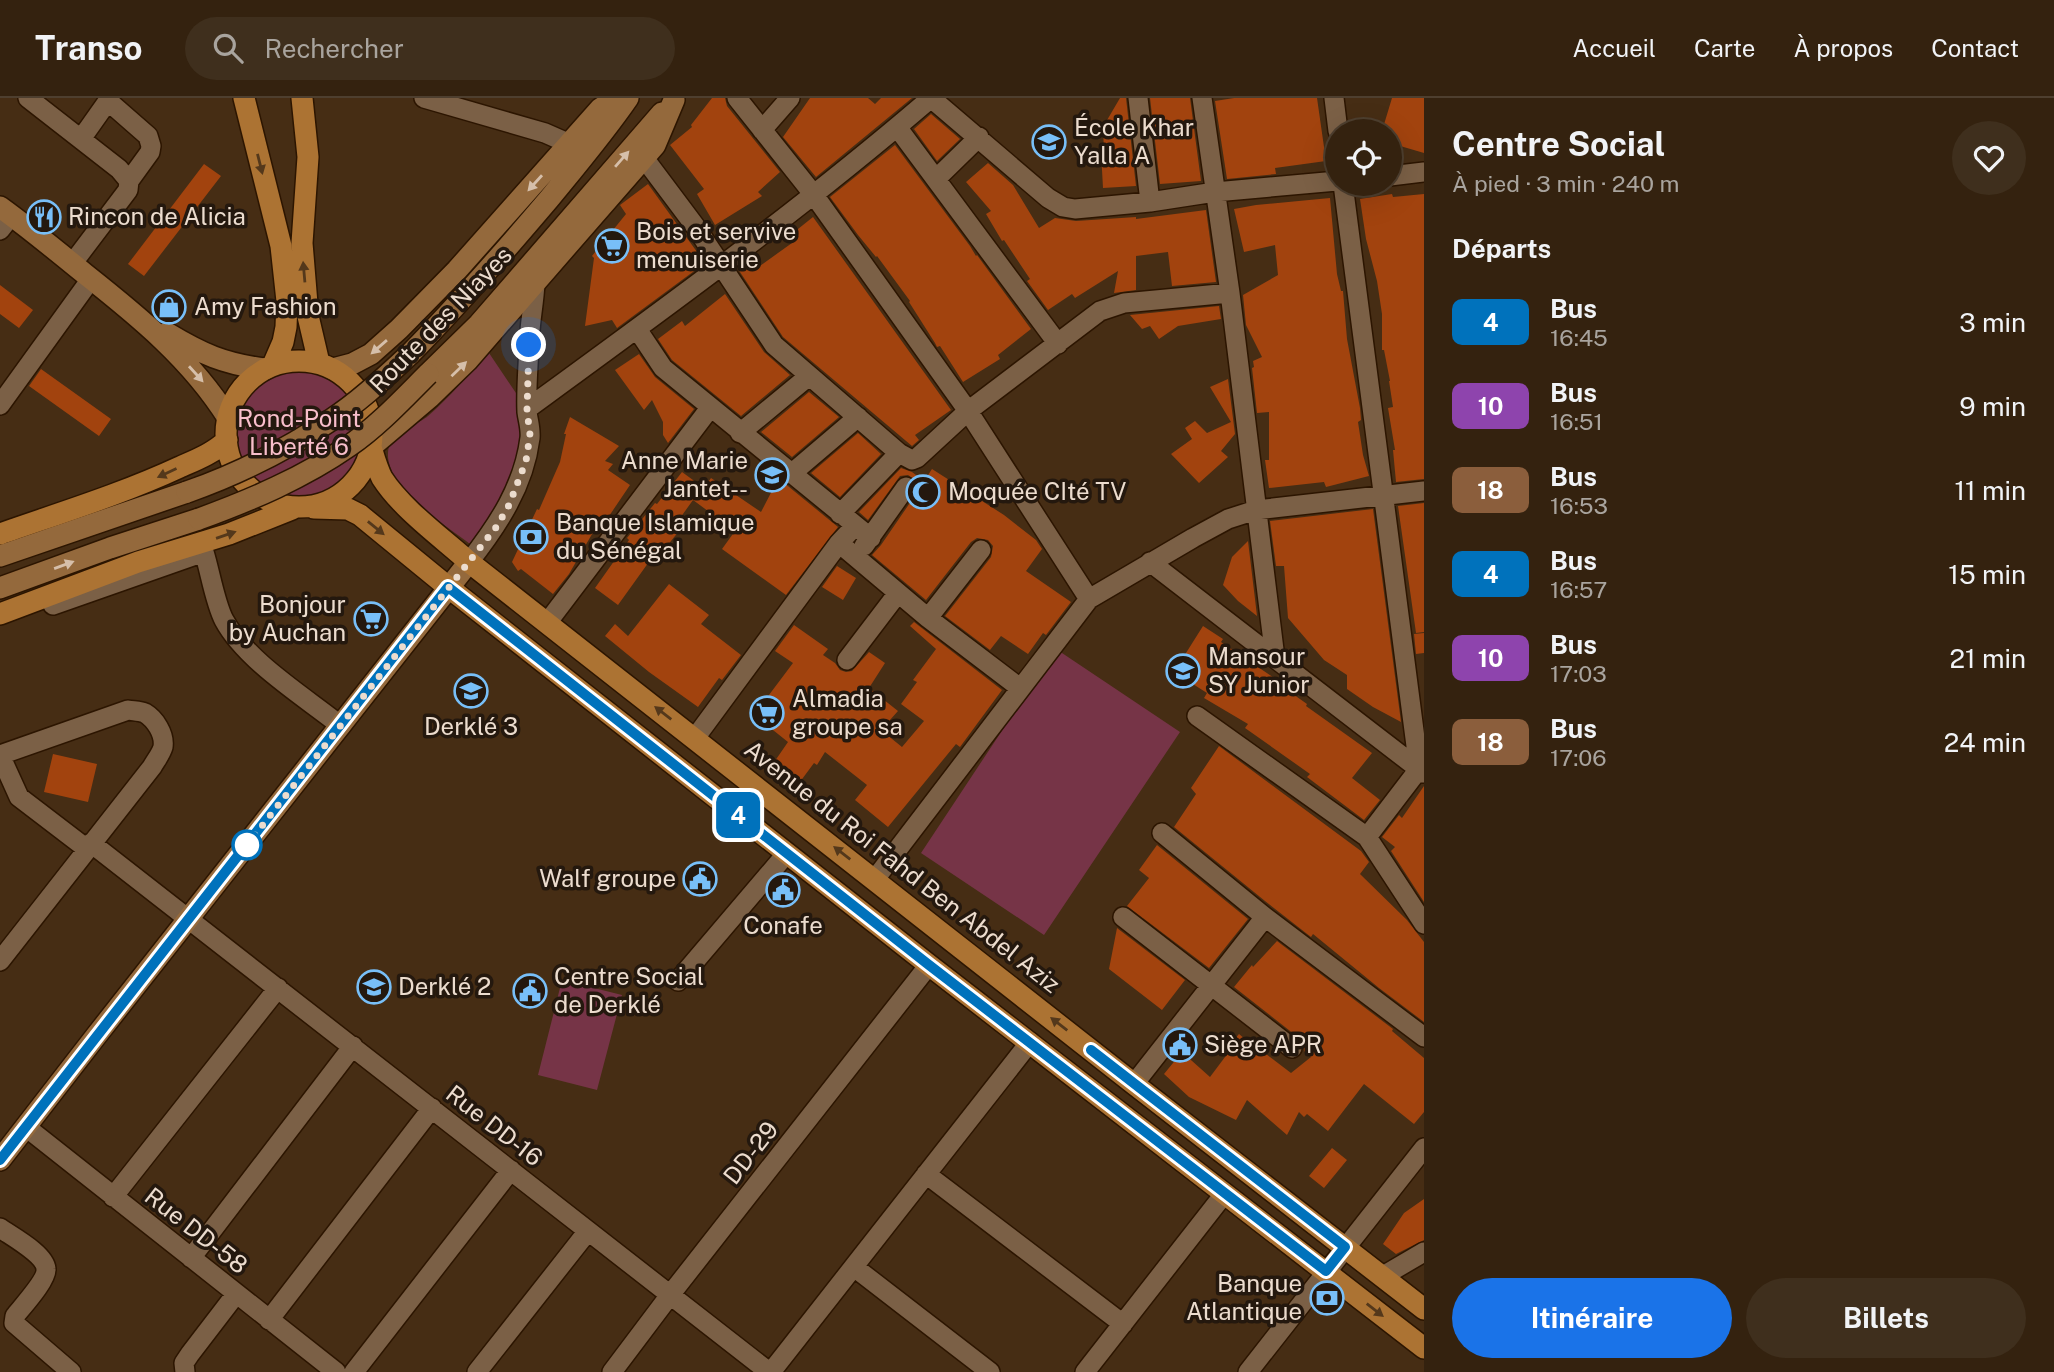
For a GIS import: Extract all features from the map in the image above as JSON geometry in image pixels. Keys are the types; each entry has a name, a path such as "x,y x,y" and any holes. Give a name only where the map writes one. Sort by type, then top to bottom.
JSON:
{"main road":[{"path":"244,98 281,246 287,301 286,327 283,342 269,367 250,379 234,400 228,418 227,440 233,464 247,484 269,500 292,509"},
{"path":"302,98 308,157 302,243 308,316 326,366 351,383 367,405 372,430 371,447 362,473 352,486 314,508"},
{"path":"4,218 72,264 130,309 178,340 220,361 234,365 269,367 294,361 326,366 352,364 371,354 399,329 457,270 600,109 616,98"},
{"name":"Route des Niayes","path":"0,556 226,478 281,451 332,419 374,387 459,304 598,139 628,98"},
{"path":"371,447 430,397 467,361 645,158 660,135 675,99"},
{"name":"Route des Niayes","path":"0,588 239,505 296,478 350,446 390,412 479,324 675,99"},
{"path":"130,309 211,391 228,418"},
{"path":"0,534 154,479 199,458 227,440"},
{"name":"Avenue du Roi Fahd Ben Abdel Aziz","path":"371,447 382,476 391,489 469,562 1424,1308"},
{"path":"0,614 138,562 229,534 292,509 348,509 360,515 929,965 1424,1348"},
{"path":"3,1149 26,1127 469,562"}],"street":[{"path":"28,98 119,169 129,181"},
{"path":"424,98 545,133 570,144"},
{"path":"737,98 814,195 968,411 1089,599"},
{"path":"762,130 790,98"},
{"path":"527,410 814,195 931,98 1048,198 1063,207 1150,202 1215,192 1325,182"},
{"path":"1138,98 1150,202"},
{"path":"1202,98 1230,293 1275,658"},
{"path":"1334,98 1337,119"},
{"path":"72,264 128,190 129,181 150,152 151,146 148,136 109,99 81,139"},
{"path":"897,127 1058,344"},
{"path":"936,179 979,137"},
{"path":"645,158 695,226 774,345 899,453 912,460 968,411 1100,312 1124,303 1230,293"},
{"path":"1402,175 1424,172"},
{"path":"1345,196 1383,495 1421,745 1421,771 1367,837"},
{"path":"0,405 91,279"},
{"path":"469,562 497,526 509,505 526,461 530,435 527,410 534,283"},
{"path":"637,329 663,368 871,538"},
{"path":"740,433 809,376"},
{"path":"547,623 710,408"},
{"path":"791,474 858,417"},
{"path":"695,738 839,543 847,520 899,453"},
{"path":"856,556 906,487"},
{"path":"875,878 1089,599 1228,519 1256,510 1424,491"},
{"path":"839,543 928,618 1020,688"},
{"path":"928,618 981,550"},
{"path":"0,623 205,552 223,618 236,638 251,656 341,726"},
{"path":"1150,562 1421,771"},
{"path":"847,660 898,593"},
{"path":"0,755 128,710 143,712 154,720 164,742 162,752 152,767 0,961"},
{"path":"1197,716 1367,837 1424,924"},
{"name":"Rue DD-16","path":"0,755 19,797 189,918 770,1372"},
{"path":"1162,833 1265,917 1424,1037"},
{"path":"678,981 787,853"},
{"path":"1123,916 1292,1048"},
{"path":"1134,1084 1265,917"},
{"name":"DD-29","path":"612,1372 929,965"},
{"path":"113,1197 278,988"},
{"path":"770,1372 1030,1042"},
{"path":"191,1258 353,1046"},
{"path":"269,1320 432,1108"},
{"name":"Rue DD-58","path":"26,1127 336,1372"},
{"path":"1248,1372 1424,1148"},
{"path":"354,1372 511,1170"},
{"path":"926,1174 1123,1324"},
{"path":"1085,1372 1225,1193"},
{"path":"0,1228 32,1250 43,1261 46,1269 43,1279 15,1316 14,1323 71,1372"},
{"path":"477,1372 589,1230"},
{"path":"1382,1276 1424,1252"},
{"path":"854,1267 990,1372"},
{"path":"185,1372 184,1363 236,1294"}],"green space":[{"path":"489,353 518,396 528,432 501,501 470,544 413,499 391,469 388,454 395,435 428,416"},
{"name":"Rond-Point Liberté 6","path":"299,369 324,374 344,388 358,408 363,433 358,458 344,478 324,492 299,497 274,492 254,478 240,458 235,433 240,408 254,388 274,374"},
{"path":"1056,649 1180,732 1044,935 921,853"},
{"path":"562,980 622,995 597,1090 538,1075"}],"building":[{"path":"712,98 725,98 727,106 780,172 758,192 762,196 715,225 697,194 704,189 670,145 692,127"},
{"path":"810,98 868,98 875,104 881,98 912,98 816,177 783,137"},
{"path":"1120,98 1126,98 1136,186 1103,188 1103,127"},
{"path":"1150,98 1190,98 1201,181 1160,184"},
{"path":"1234,98 1317,98 1325,161 1275,168 1276,174 1227,179 1215,101"},
{"path":"1392,98 1424,98 1424,153 1402,147 1402,119 1386,119"},
{"path":"931,114 960,139 937,161 914,129"},
{"path":"895,145 1031,329 998,355 1000,359 963,382 940,346 937,347 910,301 830,197"},
{"path":"988,163 1013,185 1039,228 1055,218 1076,221 1136,219 1206,210 1216,282 1172,286 1168,252 1136,256 1136,290 1114,293 1118,271 1075,298 1072,294 1048,310 986,214 991,211 966,182"},
{"path":"204,164 221,176 144,276 128,264"},
{"path":"648,184 705,263 617,328 612,320 585,326 594,258 592,256 626,214 620,205"},
{"path":"1424,194 1424,479 1396,482 1395,450 1388,408 1393,407 1382,350 1382,314 1360,199"},
{"path":"1330,198 1337,274 1343,291 1347,339 1360,408 1361,420 1358,422 1369,476 1326,487 1324,482 1269,488 1265,460 1269,460 1269,412 1257,413 1252,368 1253,361 1262,357 1246,325 1243,295 1278,275 1275,245 1244,252 1234,209"},
{"path":"813,217 951,410 915,435 919,440 912,446 783,337 738,269 752,258 757,268 792,243 788,237"},
{"path":"0,285 33,310 19,328 0,314"},
{"path":"725,294 764,352 790,375 741,416 672,360 658,339 682,321 685,326"},
{"path":"1219,306 1221,319 1178,326 1159,339 1150,326 1142,329 1130,315"},
{"path":"639,354 655,377 694,409 668,443 663,435 663,422 652,400 644,410 615,370"},
{"path":"41,369 111,419 99,436 29,386"},
{"path":"1228,379 1235,434 1221,451 1228,457 1199,483 1171,454 1192,439 1185,428 1195,421 1207,433 1231,422 1210,387"},
{"path":"809,392 839,417 792,457 761,432"},
{"path":"570,417 619,446 605,461 613,464 608,470 630,485 603,525 599,522 569,574 553,594 521,569 518,571 512,562 560,462 564,434"},
{"path":"858,433 881,454 840,497 811,473"},
{"path":"901,468 924,481 932,469 1004,515 1036,540 1042,549 1026,571 1071,602 1028,654 1001,636 990,650 945,616 991,557 993,546 988,540 977,538 971,542 926,600 872,555 916,494 917,481 908,475 900,476 868,520 859,512"},
{"path":"682,472 704,488 711,478 761,512 776,483 770,476 772,473 838,527 786,595 722,549 735,531 693,500 678,521 683,526 655,561 651,559 618,605 595,588 629,540 627,538"},
{"path":"1424,503 1424,632 1416,633 1398,506"},
{"path":"1373,509 1401,722 1347,689 1347,675 1324,660 1288,618 1284,566 1276,566 1270,521"},
{"path":"1248,541 1257,616 1223,585 1232,557"},
{"path":"837,566 856,578 843,600 822,587"},
{"path":"669,584 709,615 701,624 741,655 722,680 719,678 698,707 605,636 615,624 628,636"},
{"path":"914,622 1002,690 960,747 956,744 888,827 855,800 867,785 825,752 794,790 768,771 788,742 754,715 793,663 775,651 794,625 828,649 823,655 840,670 852,671 869,652 885,663 869,688 898,711 881,730 902,747 924,721 901,704 917,682 913,680 936,649 910,626"},
{"path":"1203,626 1372,753 1352,778 1380,800 1364,820 1307,777 1310,774 1245,728 1248,724 1204,698 1207,693 1174,672"},
{"path":"1424,633 1424,653 1416,654 1414,634"},
{"path":"1219,746 1361,851 1369,862 1360,874 1407,920 1424,942 1424,1022 1313,934 1311,937 1174,827 1196,794 1191,788"},
{"path":"53,754 97,764 88,802 44,792"},
{"path":"1424,786 1424,902 1391,851 1395,847 1382,837 1399,815 1402,818"},
{"path":"1157,845 1248,919 1209,968 1127,906 1149,878 1139,870"},
{"path":"1117,928 1185,980 1162,1010 1109,969"},
{"path":"1277,941 1393,1029 1392,1031 1424,1058 1424,1112 1414,1124 1364,1084 1328,1131 1307,1114 1304,1117 1299,1112 1287,1135 1247,1100 1236,1120 1189,1097 1164,1074 1182,1052 1210,1077 1228,1053 1225,1050 1239,1034 1291,1073 1311,1057 1304,1051 1304,1044 1299,1038 1234,987"},
{"path":"1332,1148 1347,1160 1324,1188 1309,1176"},
{"path":"1424,1199 1424,1240 1396,1254 1383,1244 1404,1213"}],"bus line":[{"name":"4","path":"0,1160 448,587 929,965 1326,1271 1345,1247 1091,1050"}],"place":[{"name":"École Khar Yalla A","path":"1049,142"},
{"name":"Rincon de Alicia","path":"44,217"},
{"name":"Bois et servive menuiserie","path":"612,246"},
{"name":"Amy Fashion","path":"169,307"},
{"name":"Anne Marie Jantet--","path":"772,475"},
{"name":"Moquée CIté TV","path":"923,492"},
{"name":"Banque Islamique du Sénégal","path":"531,537"},
{"name":"Bonjour by Auchan","path":"371,619"},
{"name":"Mansour SY Junior","path":"1183,671"},
{"name":"Derklé 3","path":"471,691"},
{"name":"Almadia groupe sa","path":"767,713"},
{"name":"Walf groupe","path":"700,879"},
{"name":"Conafe","path":"783,890"},
{"name":"Derklé 2","path":"374,987"},
{"name":"Centre Social de Derklé","path":"530,991"},
{"name":"Siège APR","path":"1180,1045"},
{"name":"Banque Atlantique","path":"1327,1298"}],"route":[{"path":"247,845 497,526 509,505 526,461 530,435 527,410 529,345"}]}
